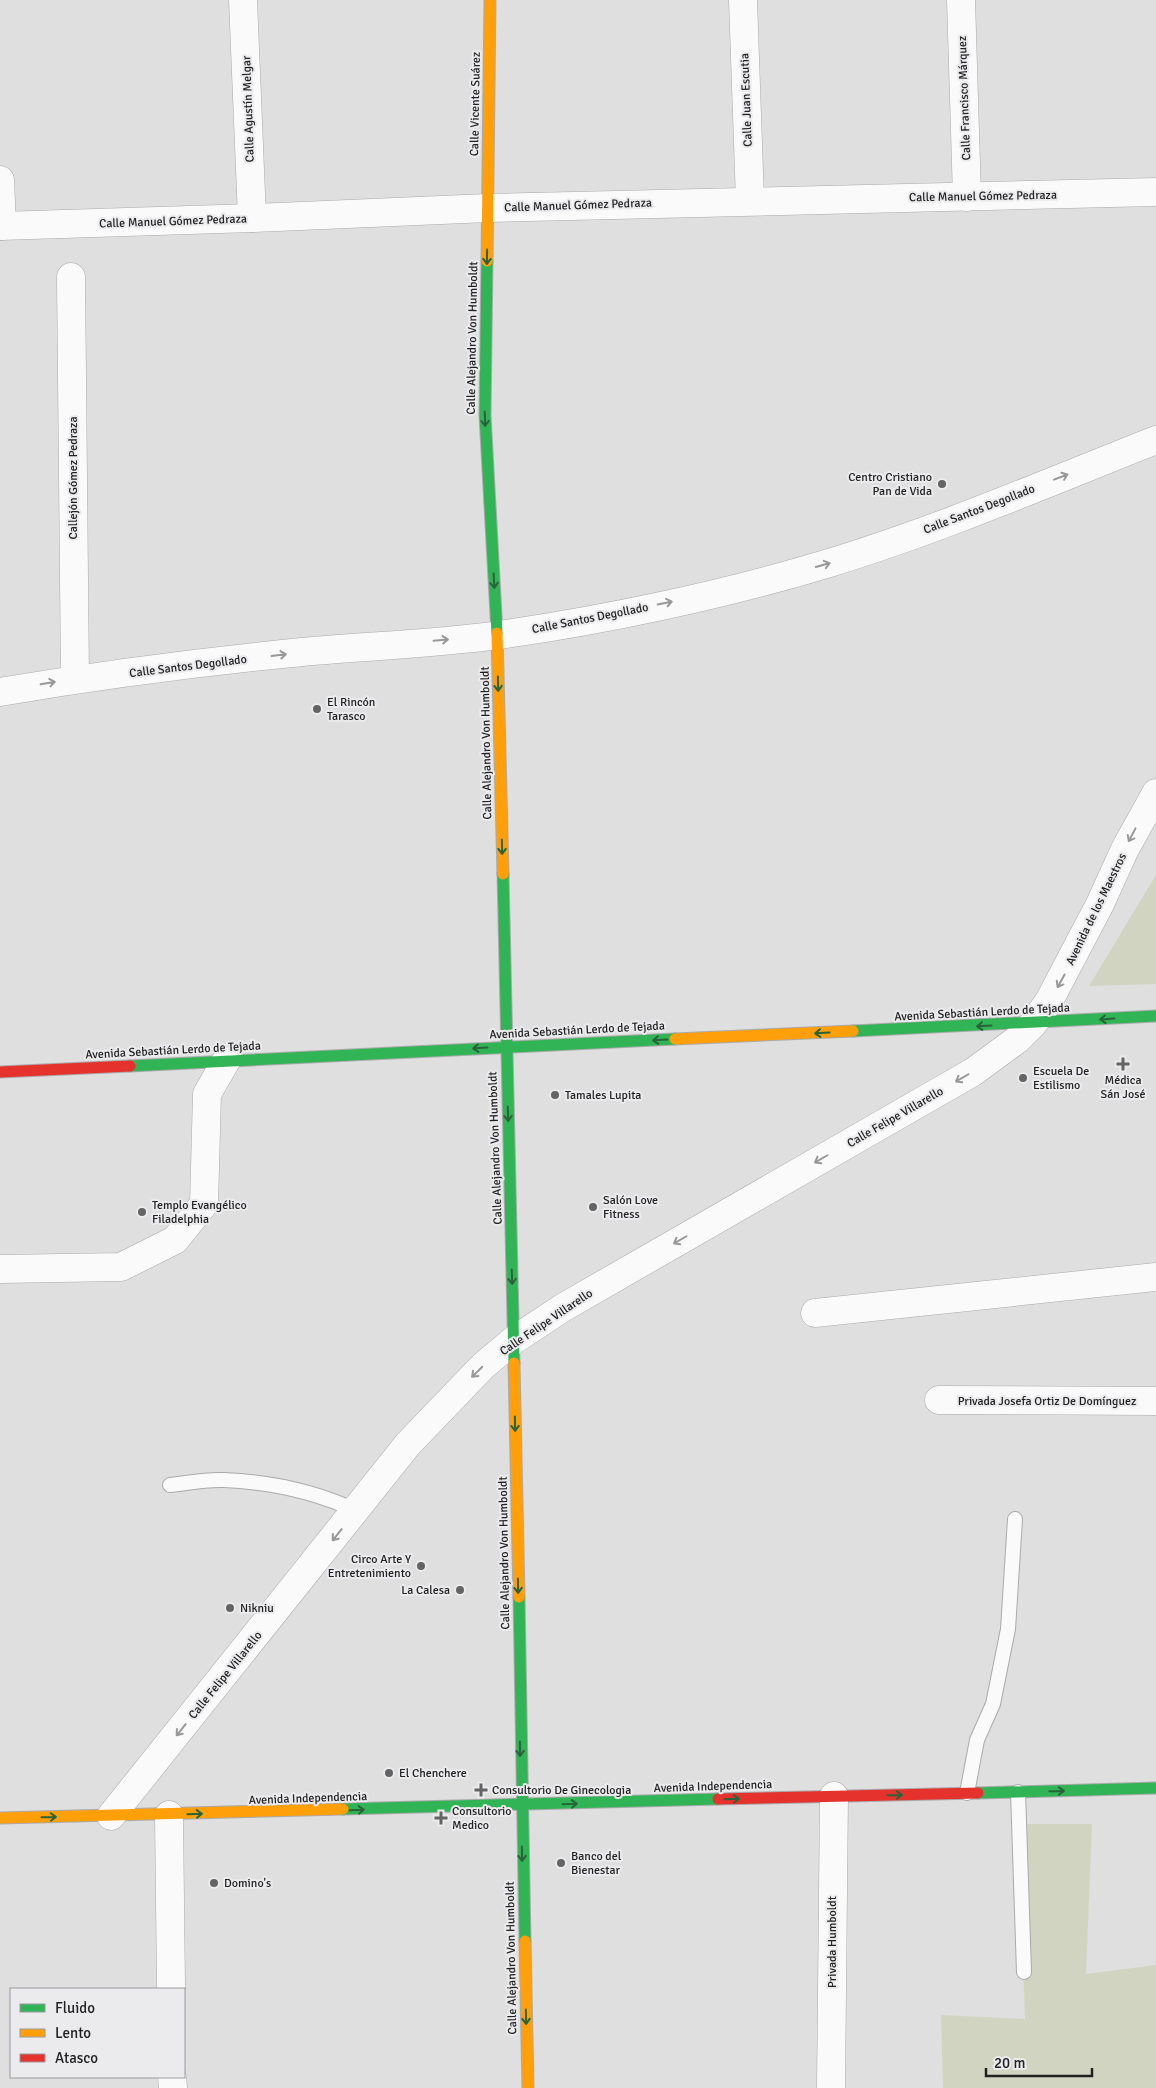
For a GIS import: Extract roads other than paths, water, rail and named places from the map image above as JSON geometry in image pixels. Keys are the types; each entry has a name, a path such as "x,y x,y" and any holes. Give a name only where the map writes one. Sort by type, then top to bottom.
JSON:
{"main road":[{"name":"Calle Vicente Suárez","path":"488,208 490,0"},
{"name":"Calle Alejandro Von Humboldt","path":"488,208 485,415 497,635 514,1340 521,1805 528,2088"},
{"name":"Avenida Sebastián Lerdo de Tejada","path":"0,1072 1033,1024 1156,1016"},
{"name":"Avenida Independencia","path":"0,1818 1156,1788"}],"street":[{"name":"Calle Agustín Melgar","path":"243,0 252,218"},
{"name":"Calle Juan Escutia","path":"743,0 750,201"},
{"name":"Calle Francisco Márquez","path":"961,0 967,197"},
{"path":"0,180 1,226"},
{"name":"Calle Manuel Gómez Pedraza","path":"1,226 488,208 1156,192"},
{"name":"Callejón Gómez Pedraza","path":"71,277 75,679"},
{"name":"Calle Santos Degollado","path":"0,692 75,679 299,652 497,635 687,599 825,564 900,540 1156,440"},
{"name":"Avenida de los Maestros","path":"1033,1024 1062,980 1125,849 1156,793"},
{"name":"Calle Felipe Villarello","path":"111,1816 408,1444 483,1366 514,1340 564,1307 974,1072 1003,1052 1033,1024"},
{"path":"0,1269 121,1267 175,1240 204,1204 207,1094 226,1061"},
{"path":"814,1313 1156,1277"},
{"name":"Privada Josefa Ortiz De Domínguez","path":"939,1400 1156,1401"},
{"name":"Privada Humboldt","path":"831,2088 834,1796"},
{"path":"169,1815 171,1988"}],"lane":[{"path":"170,1485 222,1480 266,1485 327,1497 357,1510"},
{"path":"967,1793 977,1740 993,1704 1008,1628 1015,1519"},
{"path":"1018,1792 1024,1972"}],"place":[{"name":"Centro Cristiano Pan de Vida","path":"942,484"},
{"name":"El Rincón Tarasco","path":"317,709"},
{"name":"Médica Sán José","path":"1123,1064"},
{"name":"Escuela De Estilismo","path":"1023,1078"},
{"name":"Tamales Lupita","path":"555,1095"},
{"name":"Salón Love Fitness","path":"593,1207"},
{"name":"Templo Evangélico Filadelphia","path":"142,1212"},
{"name":"Circo Arte Y Entretenimiento","path":"421,1566"},
{"name":"La Calesa","path":"460,1590"},
{"name":"Nikniu","path":"230,1608"},
{"name":"El Chenchere","path":"389,1773"},
{"name":"Consultorio De Ginecologia","path":"481,1790"},
{"name":"Consultorio Medico","path":"441,1818"},
{"name":"Banco del Bienestar","path":"561,1863"},
{"name":"Domino's","path":"214,1883"}]}
